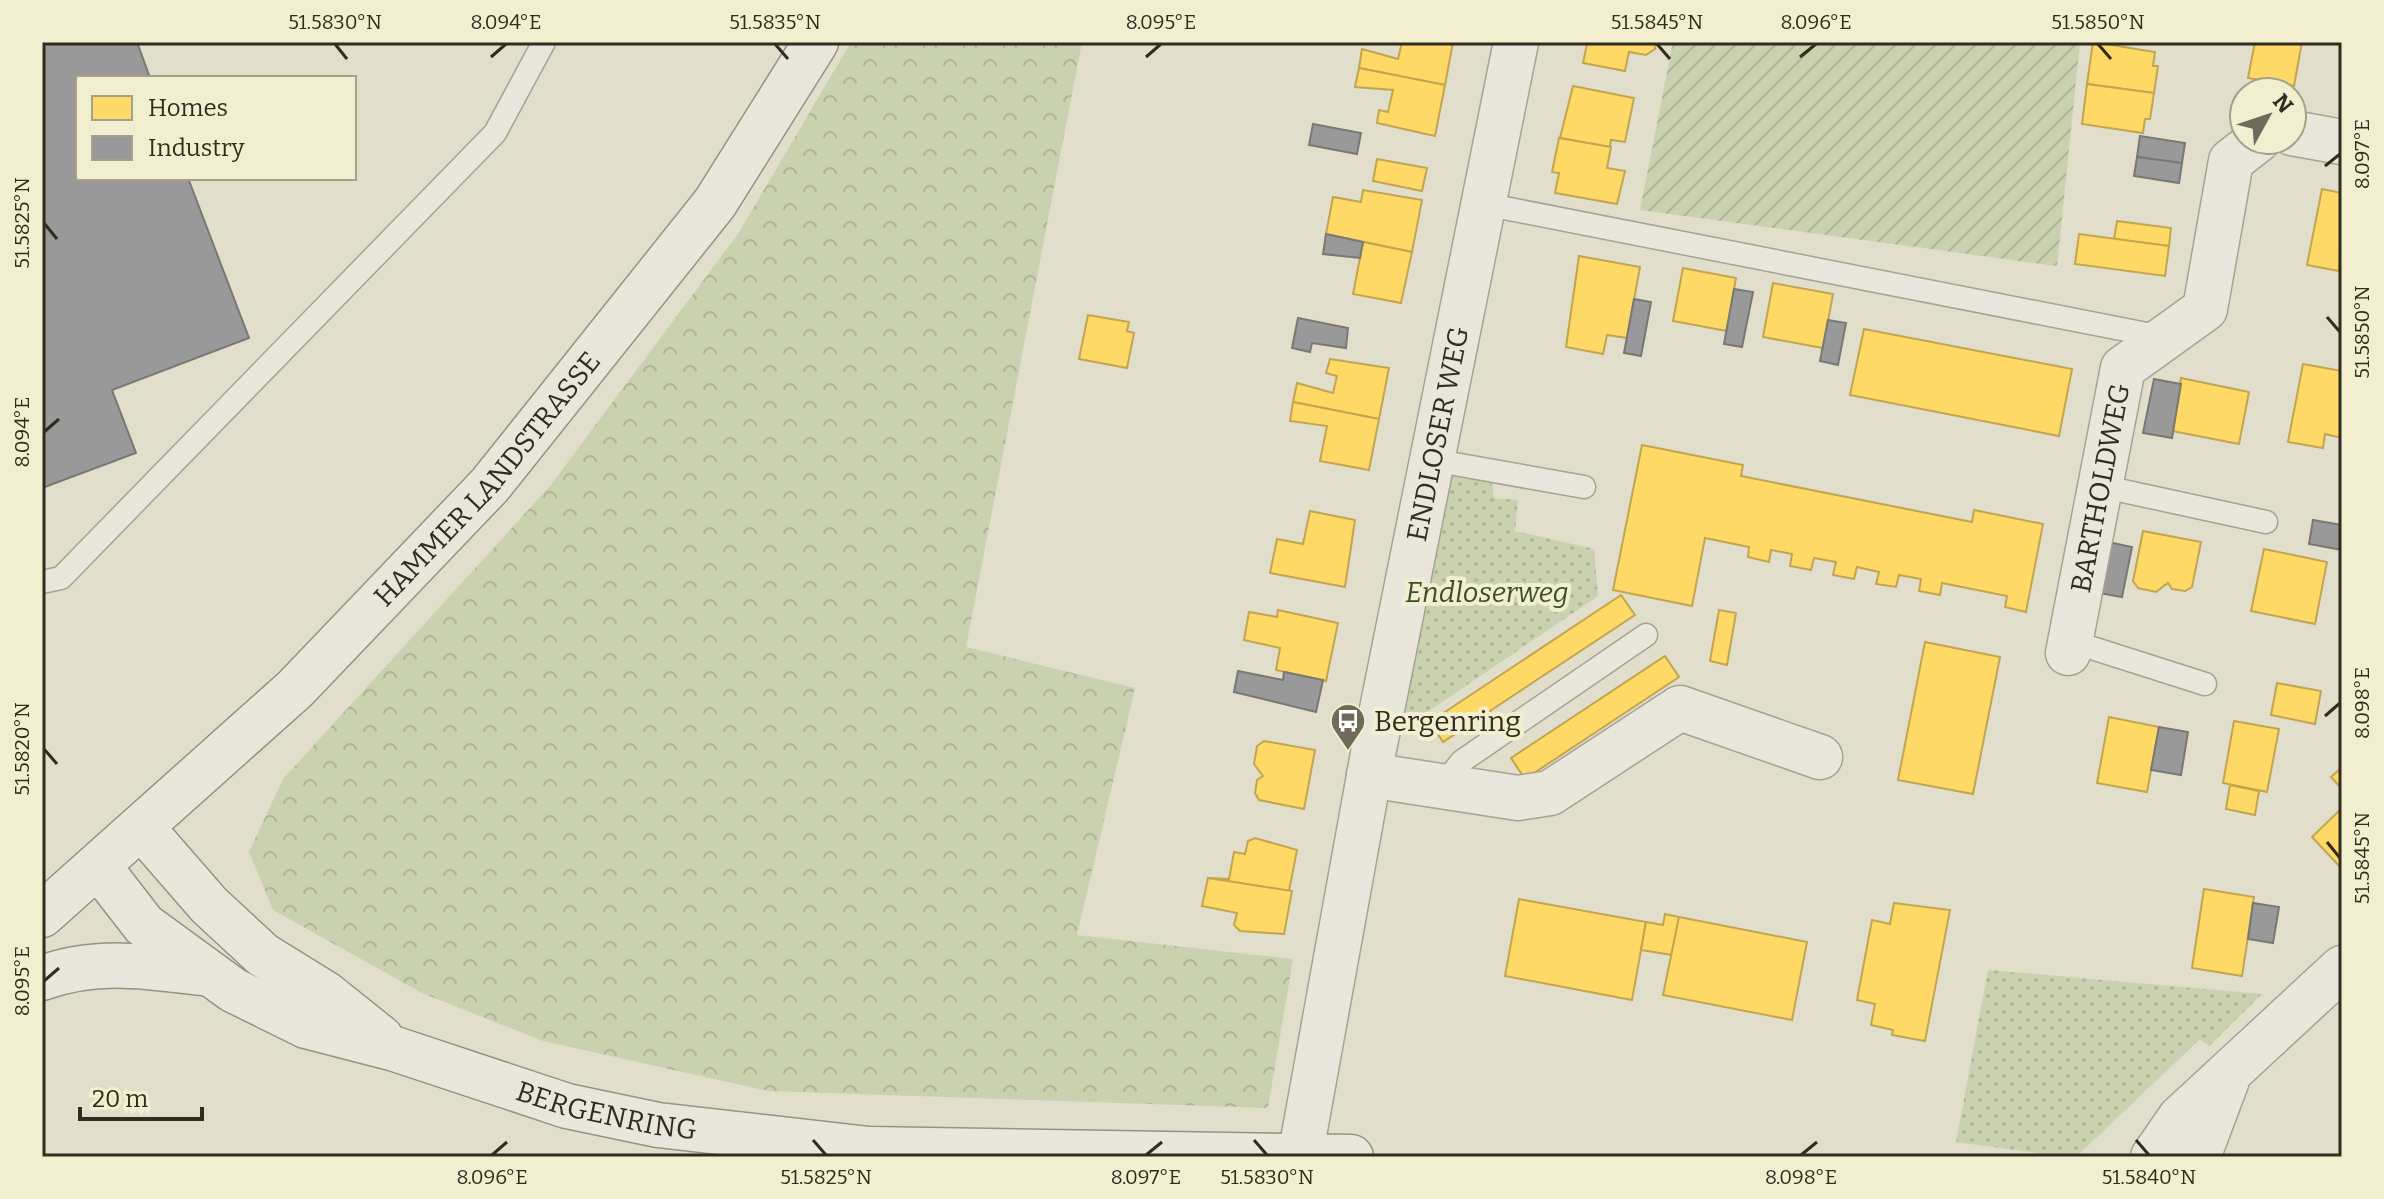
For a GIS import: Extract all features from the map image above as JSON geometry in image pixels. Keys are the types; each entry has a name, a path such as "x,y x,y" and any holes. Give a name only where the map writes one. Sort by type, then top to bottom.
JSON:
{"main road":[{"name":"HAMMER LANDSTRASSE","path":"42,915 295,689 490,485 715,203 816,42"},
{"name":"ENDLOSER WEG","path":"1300,1156 1369,775 1516,42"},
{"path":"2308,136 2342,142"},
{"name":"BARTHOLDWEG","path":"2069,647 2123,368 2205,309 2231,161 2237,156"},
{"path":"1369,775 1518,798 1550,793 1680,708 1820,757"},
{"name":"BERGENRING","path":"142,828 209,905 263,955 326,994 395,1049"},
{"name":"BERGENRING","path":"99,867 144,925 233,990 306,1026 395,1049 567,1106 658,1125 885,1150 1351,1157"},
{"path":"42,978 70,967 116,963 212,974"},
{"path":"2153,1157 2180,1118 2342,968"},
{"path":"2198,1157 2231,1071"}],"lane":[{"path":"42,582 61,578 495,133 544,42"},
{"path":"1484,204 2165,338"},
{"path":"1432,460 1584,487"},
{"path":"2100,486 2266,522"},
{"path":"1441,787 1462,761 1646,635"},
{"path":"2069,647 2205,684"}],"green space":[{"path":"851,42 1082,42 966,647 1135,688 1077,935 1293,959 1268,1108 769,1091 543,1041 422,993 273,910 249,852 283,779 550,486 738,234"},
{"path":"1673,42 2080,42 2057,266 1640,210"},
{"name":"Endloserweg","path":"1443,475 1492,483 1494,498 1518,500 1515,531 1594,549 1598,596 1386,740"},
{"path":"1988,970 2262,994 2209,1046 2200,1039 2076,1157 2068,1157 1956,1142"}],"building: Homes":[{"path":"1402,42 1453,42 1445,85 1359,68 1362,49 1398,59"},
{"path":"1578,42 1656,42 1655,49 1646,55 1629,52 1625,71 1583,63 1587,44"},
{"path":"2093,42 2155,52 2153,66 2158,66 2154,93 2087,84"},
{"path":"2255,42 2302,42 2296,76 2248,76"},
{"path":"1359,68 1445,85 1435,136 1377,123 1379,110 1388,112 1393,90 1355,87"},
{"path":"2087,84 2154,93 2150,119 2145,119 2143,133 2082,124"},
{"path":"1573,86 1634,98 1625,142 1611,140 1610,147 1560,138"},
{"path":"1559,138 1611,147 1607,168 1625,171 1617,204 1555,193 1559,173 1552,172"},
{"path":"1377,159 1427,168 1422,191 1373,181"},
{"path":"2322,189 2342,193 2339,271 2307,265"},
{"path":"1363,190 1422,200 1412,252 1326,234 1333,197 1361,202"},
{"path":"2117,221 2171,228 2169,246 2114,239"},
{"path":"2079,234 2169,246 2165,276 2075,264"},
{"path":"1363,242 1412,252 1401,303 1353,294"},
{"path":"1579,256 1640,267 1627,338 1607,335 1603,354 1566,347"},
{"path":"1683,268 1736,278 1727,331 1673,321"},
{"path":"1773,283 1833,294 1823,348 1763,337"},
{"path":"1088,315 1129,322 1127,331 1134,333 1127,368 1079,359"},
{"path":"1864,329 2072,369 2059,436 1850,395"},
{"path":"1330,359 1389,368 1379,419 1293,402 1297,383 1333,393 1337,376 1326,373"},
{"path":"2303,364 2342,371 2342,438 2325,434 2323,448 2288,442"},
{"path":"2181,378 2249,392 2239,444 2172,431"},
{"path":"1293,402 1379,419 1369,470 1320,461 1327,426 1290,421"},
{"path":"1642,445 1743,465 1741,476 1972,522 1974,510 2043,524 2026,612 2005,607 2007,596 1942,583 1940,595 1919,591 1921,579 1899,575 1896,587 1876,584 1879,572 1857,567 1854,579 1833,575 1836,562 1814,558 1811,570 1790,566 1792,554 1771,550 1769,562 1748,557 1749,547 1705,538 1692,606 1613,590"},
{"path":"1310,511 1355,520 1345,587 1270,573 1277,539 1303,544"},
{"path":"2143,531 2201,542 2192,587 2185,591 2172,589 2168,583 2156,592 2138,588 2133,581"},
{"path":"2264,549 2327,562 2315,624 2251,611"},
{"path":"1621,595 1635,615 1443,742 1430,722"},
{"path":"1278,610 1338,623 1326,681 1276,670 1280,648 1244,640 1249,612 1277,617"},
{"path":"1719,610 1736,613 1727,665 1710,661"},
{"path":"1925,642 2000,657 1973,794 1898,780"},
{"path":"1665,656 1679,677 1525,779 1511,758"},
{"path":"2277,683 2321,691 2315,724 2271,715"},
{"path":"2109,717 2159,727 2147,792 2097,783"},
{"path":"2234,721 2279,729 2267,792 2223,783"},
{"path":"1264,741 1315,750 1304,809 1259,800 1255,793 1257,780 1263,776 1254,764 1257,746"},
{"path":"2342,767 2342,789 2331,777"},
{"path":"2230,785 2259,791 2255,815 2226,809"},
{"path":"2342,808 2342,869 2312,837"},
{"path":"1255,838 1297,850 1289,891 1208,878 1229,879 1234,852 1245,854 1248,841"},
{"path":"1208,878 1292,891 1284,934 1240,931 1234,925 1237,913 1202,906"},
{"path":"2204,889 2254,897 2242,976 2192,968"},
{"path":"1519,899 1646,922 1632,1000 1505,976"},
{"path":"1894,903 1950,910 1925,1041 1892,1035 1893,1030 1871,1025 1875,1004 1857,1000 1872,920 1890,924"},
{"path":"1665,914 1679,917 1672,955 1641,950 1646,922 1663,925"},
{"path":"1679,917 1807,942 1792,1020 1663,995"}],"building: Industry":[{"path":"42,42 137,42 149,76 76,76 76,180 189,180 249,338 112,390 136,453 42,488"},
{"path":"1313,124 1361,133 1357,154 1309,145"},
{"path":"2140,136 2185,143 2182,163 2137,157"},
{"path":"2137,157 2182,163 2179,183 2134,176"},
{"path":"1326,234 1363,242 1360,258 1323,254"},
{"path":"1734,289 1753,292 1742,347 1724,344"},
{"path":"1634,299 1651,302 1641,356 1624,353"},
{"path":"1298,318 1348,328 1346,348 1312,343 1310,352 1292,348"},
{"path":"1828,320 1846,323 1838,365 1820,361"},
{"path":"2154,379 2181,384 2172,438 2143,433"},
{"path":"2313,520 2342,525 2342,550 2309,544"},
{"path":"2108,542 2132,547 2122,597 2099,593"},
{"path":"1238,671 1283,680 1284,672 1323,680 1316,712 1234,692"},
{"path":"2159,727 2188,732 2181,775 2151,770"},
{"path":"2253,903 2279,907 2273,943 2248,939"}],"place":[{"name":"Bergenring","path":"1348,752"}]}
